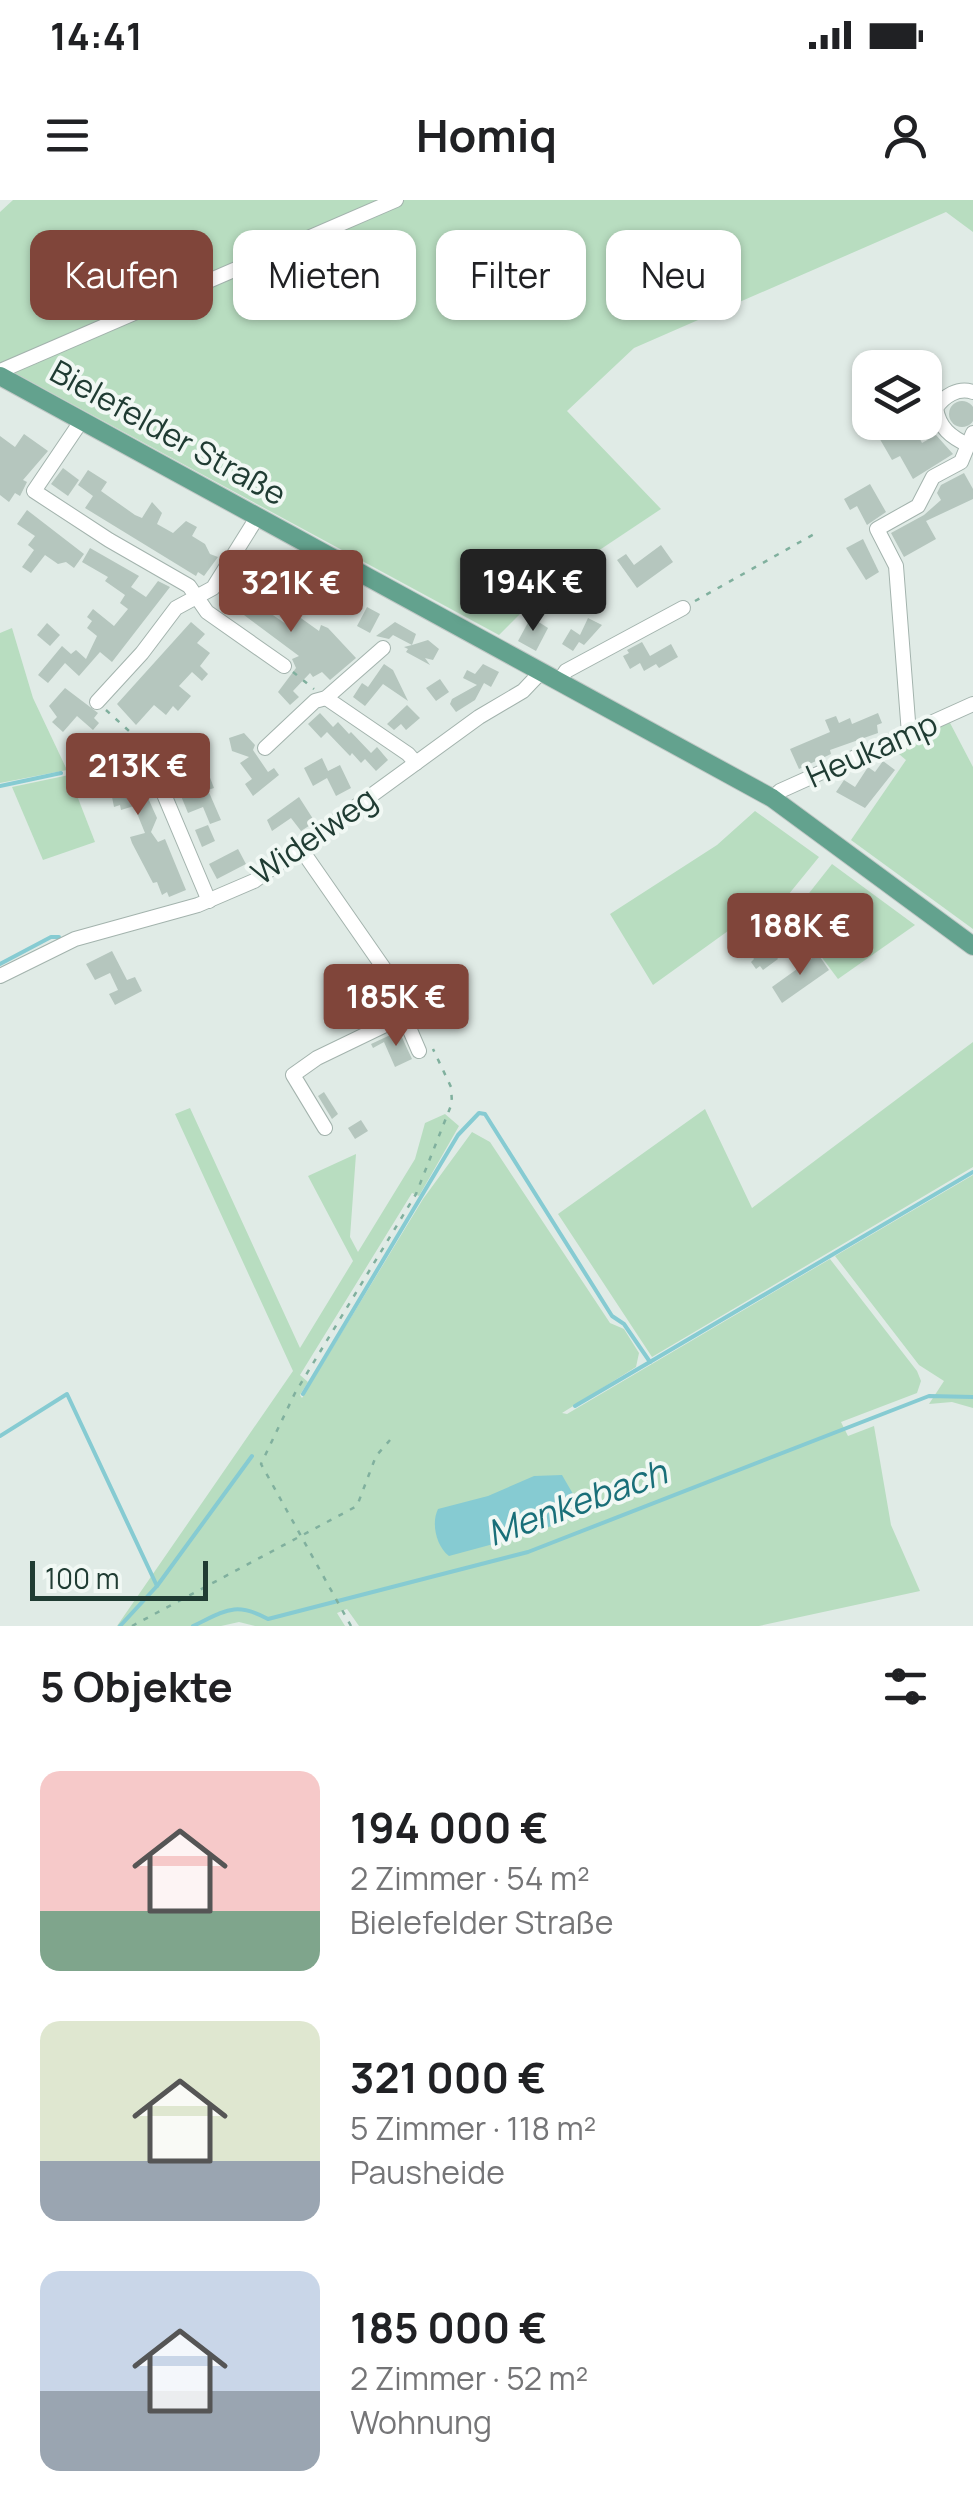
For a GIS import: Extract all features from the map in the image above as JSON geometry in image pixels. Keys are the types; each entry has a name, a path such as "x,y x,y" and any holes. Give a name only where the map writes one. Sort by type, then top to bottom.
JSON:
{"main road":[{"name":"Bielefelder Straße","path":"0,373 772,798 973,946"}],"street":[{"path":"0,373 396,200"},
{"path":"909,734 896,566 877,530 918,506 933,477 960,462 970,439 950,437 937,417 936,408 942,399 959,390 973,392"},
{"path":"82,420 34,491 189,586 207,612 284,666"},
{"path":"97,702 176,608 213,588 258,516"},
{"path":"560,680 566,671 682,608"},
{"path":"265,748 315,701 326,698 383,648"},
{"name":"Wideiweg","path":"0,976 75,940 208,901 254,881 478,716 524,691 542,671"},
{"name":"Wideiweg","path":"326,698 416,763"},
{"name":"Heukamp","path":"772,798 973,704"},
{"name":"Wideiweg","path":"148,754 208,901"},
{"path":"301,849 399,990 405,1004 404,1016 424,1044"},
{"path":"325,1128 294,1075 316,1058 404,1016"}],"path":[{"path":"682,608 816,533"},
{"path":"284,666 326,698"},
{"path":"97,702 144,745 148,754"},
{"path":"351,1626 261,1464 295,1393 416,1194 452,1103 452,1087 424,1044"},
{"path":"132,1626 357,1506 376,1456 390,1440"}],"green space":[{"path":"13,200 973,200 973,232 946,212 741,301 741,230 606,230 606,320 698,320 634,348 567,411 661,509 553,581 499,635 0,365 0,212"},
{"path":"12,628 33,698 67,770 0,783 0,633"},
{"path":"949,721 973,767 973,929 851,840 906,760 892,748"},
{"path":"69,775 95,842 43,860 12,787"},
{"path":"755,811 819,857 784,900 746,918 653,985 610,914 717,845"},
{"path":"832,864 915,925 838,979 791,916"},
{"path":"973,1042 973,1167 652,1357 558,1214 705,1109 752,1208"},
{"path":"190,1108 300,1348 353,1261 308,1176 356,1154 350,1237 358,1252 415,1159 425,1123 445,1114 459,1126 419,1196 412,1193 300,1375 308,1382 302,1398 423,1199 472,1132 490,1142 610,1323 624,1329 639,1353 636,1367 562,1413 567,1414 830,1259 921,1381 917,1393 841,1422 848,1436 874,1426 891,1525 920,1591 759,1626 359,1626 347,1609 337,1613 345,1626 255,1626 239,1622 221,1626 117,1626 293,1371 175,1114"},
{"path":"973,1175 973,1408 952,1402 929,1404 944,1381 919,1365 835,1256"}],"water":[{"path":"562,1475 580,1506 578,1517 449,1556 441,1546 435,1527 438,1509 488,1496 534,1476"}],"building":[{"path":"962,401 971,405 971,423 962,427 953,423 949,414 953,405"},
{"path":"24,434 48,451 23,480 27,482 20,496 15,493 9,502 0,495 0,436 15,447"},
{"path":"880,440 940,440 953,454 913,479 900,456 892,460"},
{"path":"63,468 79,480 68,496 51,484"},
{"path":"88,470 107,482 101,491 135,515 142,518 152,502 162,513 157,524 173,533 186,521 197,527 192,536 218,557 204,576 198,572 196,576 85,508 93,496 78,485"},
{"path":"964,473 973,489 973,499 926,521 936,539 904,557 891,533 924,515 941,500 937,493 941,485"},
{"path":"870,484 886,512 867,525 857,506 850,510 844,499"},
{"path":"27,510 84,554 74,568 45,555 31,573 22,567 34,550 28,545 35,536 17,524"},
{"path":"863,539 879,572 866,580 846,548"},
{"path":"661,545 673,562 637,588 617,560 626,554 634,565"},
{"path":"90,548 139,576 131,587 146,597 158,581 170,587 112,662 100,652 79,676 65,663 48,683 38,675 62,646 71,654 76,650 86,659 97,636 87,628 92,621 87,617 93,609 114,626 128,609 120,603 125,595 105,581 108,577 82,562"},
{"path":"260,573 280,586 270,599 276,604 270,613 286,624 298,616 319,631 321,625 328,628 356,658 330,680 322,672 313,677 310,673 293,691 299,697 290,705 278,692 296,668 292,659 299,656 228,603 233,596 227,592 235,579 249,588"},
{"path":"367,607 380,614 370,633 357,626"},
{"path":"531,617 548,628 536,651 518,641"},
{"path":"588,618 602,625 584,645 579,642 573,651 562,644 571,629 580,635"},
{"path":"191,622 205,634 197,643 210,653 200,666 208,674 202,681 192,672 179,686 191,696 178,711 173,706 166,715 154,705 136,725 117,704"},
{"path":"395,622 416,634 412,645 393,635 389,639 376,636"},
{"path":"47,623 60,635 50,646 37,635"},
{"path":"428,640 439,649 433,660 425,658 430,665 404,647"},
{"path":"642,642 650,656 671,644 678,657 659,668 656,664 644,671 640,663 630,669 623,656"},
{"path":"384,664 393,670 408,701 383,684 365,706 353,697 362,683 368,687"},
{"path":"483,664 499,672 491,687 484,683 475,700 456,712 450,704 452,699 477,685 463,678 467,670 475,674"},
{"path":"440,679 449,692 436,701 426,688"},
{"path":"65,688 98,713 94,718 99,723 93,730 77,716 63,732 52,722 57,717 49,706"},
{"path":"407,705 420,718 406,730 401,724 394,730 387,724"},
{"path":"320,713 333,727 338,722 351,732 371,753 377,747 388,760 376,771 365,759 361,763 352,753 350,756 327,732 321,738 308,724"},
{"path":"878,713 882,723 877,725 878,733 830,750 831,754 799,769 790,749 830,732 825,720 836,716 839,723 850,718 852,724"},
{"path":"244,733 255,745 253,750 268,772 274,768 279,775 253,796 245,784 252,779 240,763 249,757 232,751 229,738"},
{"path":"115,735 125,769 129,768 137,803 148,798 157,818 151,832 158,842 165,839 186,890 169,897 167,892 162,895 157,882 153,883 132,843 130,837 145,833 134,806 121,810 120,805 114,807 108,777 100,779 94,740"},
{"path":"185,743 202,778 209,775 214,788 208,790 221,820 210,824 203,807 188,813 167,762 175,759 170,747"},
{"path":"322,758 328,771 340,765 351,788 336,796 327,778 313,786 304,768"},
{"path":"883,761 895,770 865,808 836,792 844,780 855,787 868,767 875,772"},
{"path":"299,797 315,822 301,831 291,818 272,831 267,820"},
{"path":"208,825 215,841 202,847 195,830"},
{"path":"238,849 246,864 217,879 209,864"},
{"path":"751,920 766,942 789,926 797,937 774,953 778,959 763,970 760,966 756,969 751,962 754,959 735,932"},
{"path":"112,951 127,980 135,977 142,991 115,1005 109,994 118,990 110,973 95,980 86,964"},
{"path":"818,954 829,970 782,1003 772,987"},
{"path":"399,1031 412,1059 395,1067 384,1042 373,1048 371,1044"},
{"path":"324,1092 338,1114 332,1119 318,1096"},
{"path":"361,1120 368,1131 355,1139 348,1128"}],"waterway":[{"path":"0,786 61,773"},
{"path":"0,964 51,937 59,937"},
{"path":"303,1394 458,1135 479,1113 485,1114 612,1316 624,1324 650,1362"},
{"path":"575,1406 973,1172"},
{"path":"0,1436 67,1394 157,1586"},
{"name":"Menkebach","path":"193,1626 238,1609 268,1619 528,1552 929,1396 973,1397"},
{"path":"120,1626 157,1586 252,1456"}]}
